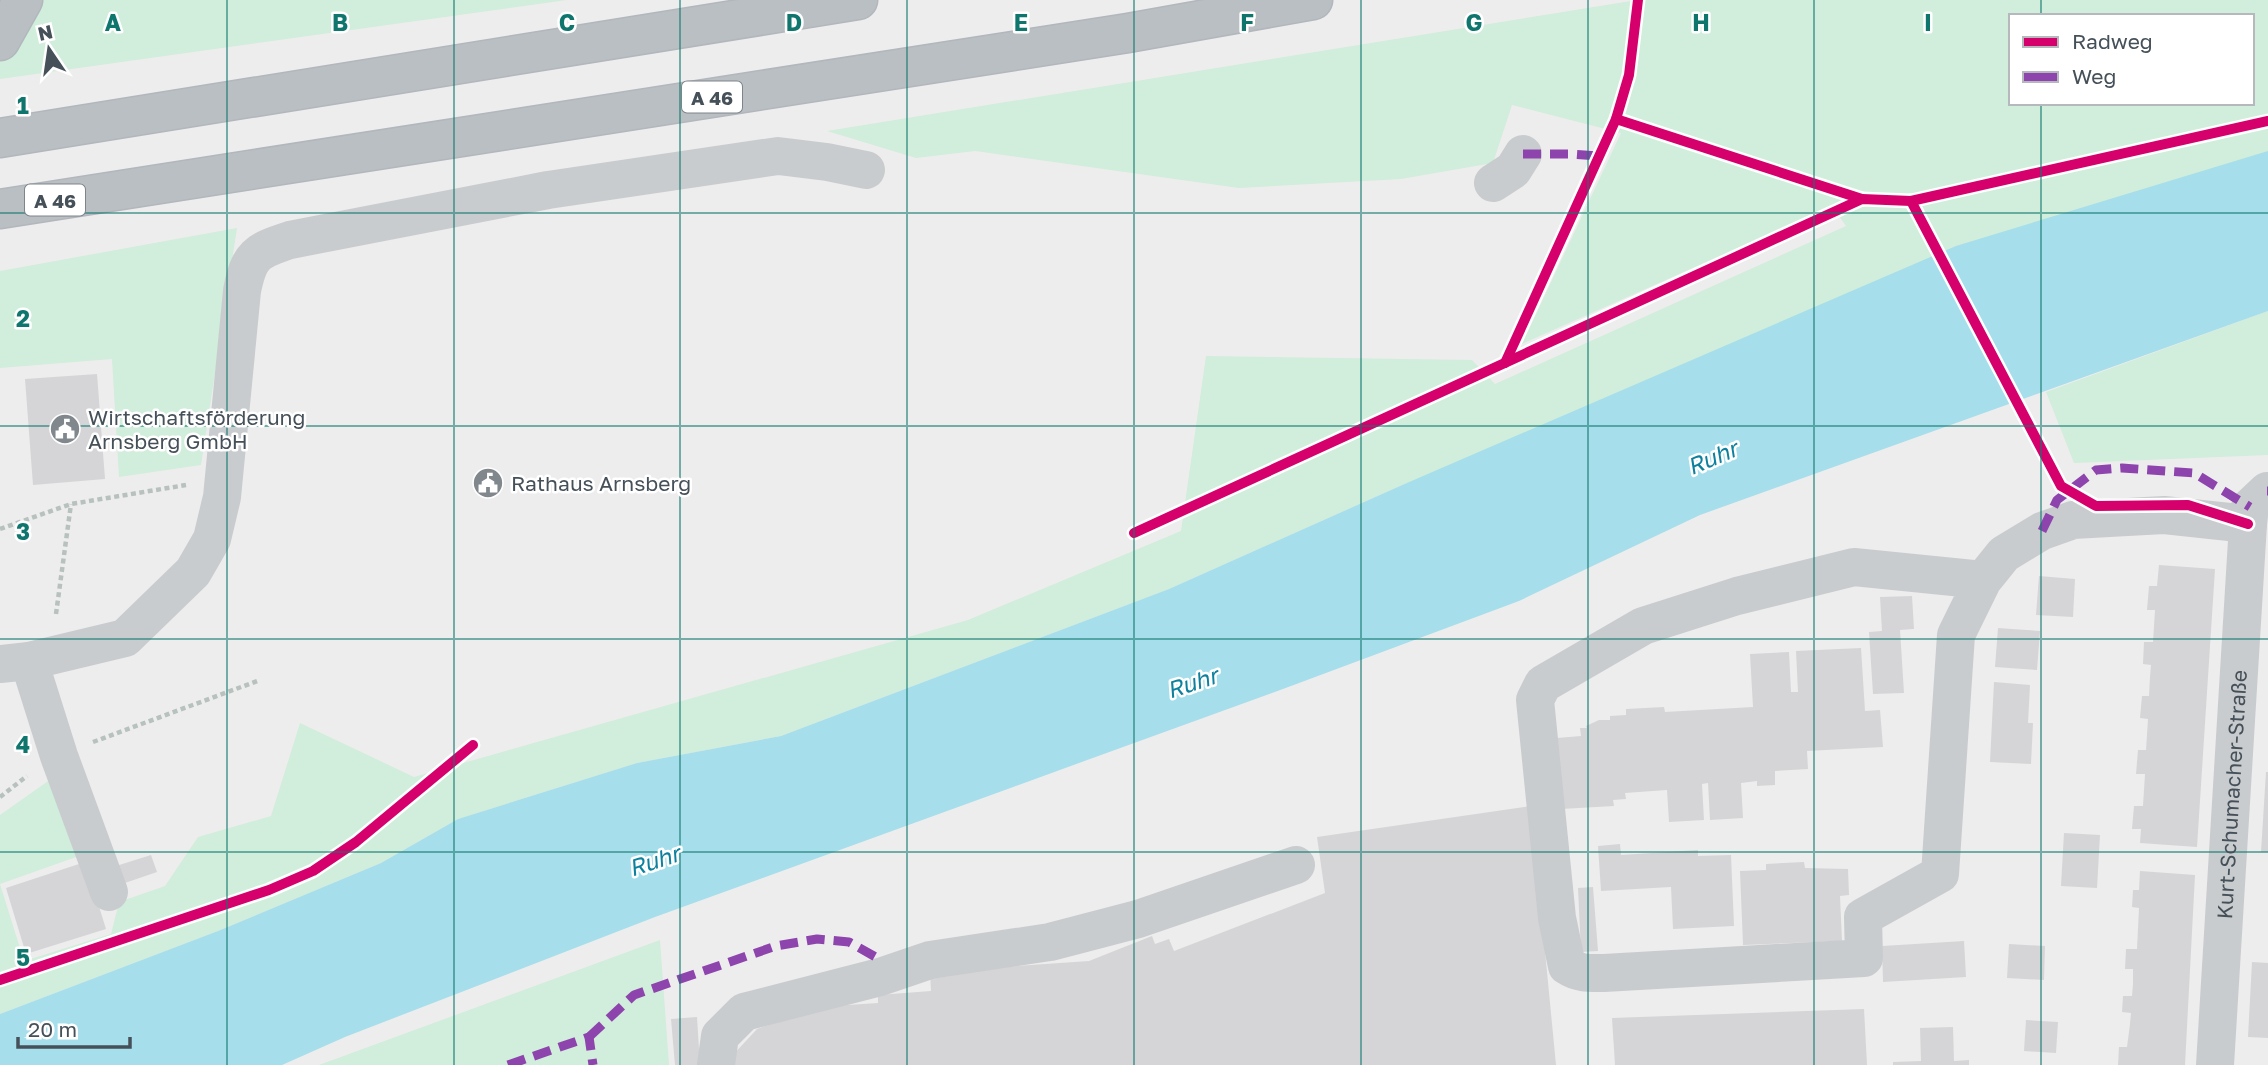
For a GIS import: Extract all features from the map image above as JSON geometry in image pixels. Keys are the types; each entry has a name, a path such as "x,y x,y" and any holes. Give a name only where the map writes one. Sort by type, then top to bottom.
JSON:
{"highway":[{"path":"0,41 23,0"},
{"path":"0,138 858,0"},
{"name":"A 46","path":"0,209 1115,35 1313,0"}],"street":[{"path":"1493,183 1513,170 1523,154"},
{"path":"109,892 26,661 125,638 193,572 206,554 218,523 225,478 242,291 251,259 260,252 290,240 548,190 778,156 818,160 866,170"},
{"name":"Kurt-Schumacher-Straße","path":"2215,1065 2248,524 2250,507 2267,491"},
{"path":"1983,580 1854,566 1737,596 1643,626 1543,684 1535,700 1558,918 1567,966 1574,971 1604,973 1864,958 1863,917 1940,874 1956,635 1983,580 2004,554 2042,531 2073,520 2164,515 2248,524"},
{"path":"716,1065 720,1035 744,1012 880,978 930,960 1050,942 1138,919 1296,865"}],"path":[{"path":"0,529 71,504 225,478"},
{"path":"26,661 71,504"},
{"path":"0,797 33,771 59,756 260,680"}],"green space":[{"path":"0,0 567,0 0,79"},
{"path":"1637,0 2268,0 2268,151 1400,486 1169,589 781,736 637,763 458,819 381,863 218,931 0,1014 0,884 24,961 111,934 119,902 165,886 198,837 271,816 300,723 414,777 968,620 1181,531 1206,356 1472,360 1495,384 1846,226 1832,206 1522,344 1621,133 1512,105 1493,163 1401,179 1239,188 975,151 916,158 827,131"},
{"path":"237,228 201,465 119,477 112,359 0,368 0,271"},
{"path":"2268,311 2268,455 2074,463 2046,392"},
{"path":"51,779 79,856 0,884 0,815"},
{"path":"660,940 669,1065 319,1065"}],"water":[{"name":"Ruhr","path":"2268,151 2268,311 1700,515 1519,601 655,917 345,1037 282,1065 0,1065 0,1014 218,931 381,863 458,819 637,763 781,736 1169,589 1400,486 1956,246"}],"building":[{"name":"Wirtschaftsförderung Arnsberg GmbH","path":"97,374 105,479 33,485 25,379"},
{"path":"2159,565 2215,569 2197,847 2140,843 2141,829 2132,829 2134,806 2143,806 2145,774 2136,774 2138,750 2146,750 2148,719 2140,718 2142,696 2149,696 2151,665 2143,664 2144,642 2153,642 2155,610 2147,610 2149,586 2157,586"},
{"path":"2039,576 2075,579 2073,617 2036,615"},
{"path":"1912,596 1914,629 1900,630 1904,693 1873,694 1869,632 1882,631 1880,597"},
{"path":"1998,628 2040,631 2037,670 1995,667"},
{"path":"1861,648 1865,711 1880,710 1883,747 1807,751 1808,769 1775,771 1775,785 1757,786 1757,781 1741,783 1743,818 1710,820 1708,783 1702,784 1704,820 1669,822 1667,790 1625,793 1626,799 1613,800 1614,806 1561,809 1557,738 1581,736 1580,728 1587,728 1586,726 1599,720 1610,720 1610,716 1626,715 1626,709 1664,707 1665,712 1753,707 1750,654 1789,652 1791,692 1798,692 1796,651"},
{"path":"1994,682 2030,685 2028,723 2033,723 2031,764 1990,762"},
{"path":"2266,772 2268,852 2261,852"},
{"path":"1531,806 1556,1065 731,1065 731,1057 757,1029 817,1007 878,1003 878,995 931,991 930,972 1089,961 1152,936 1155,944 1169,939 1174,951 1325,893 1317,837"},
{"path":"2064,833 2100,835 2097,888 2061,886"},
{"path":"1620,844 1621,855 1698,850 1698,856 1731,855 1734,926 1673,929 1671,887 1601,891 1598,846"},
{"path":"151,855 157,872 122,884 116,866"},
{"path":"85,862 106,929 26,954 6,888"},
{"path":"1804,862 1805,868 1848,869 1849,895 1840,896 1842,941 1743,945 1740,871 1766,870 1766,864"},
{"path":"2140,871 2195,875 2185,1065 2118,1065 2119,1047 2127,1047 2130,1024 2131,1013 2122,1012 2123,996 2132,996 2133,984 2133,969 2125,969 2126,949 2137,949 2139,908 2132,907 2133,890 2139,890"},
{"path":"1593,887 1598,951 1581,952 1578,888"},
{"path":"1964,941 1966,977 1883,982 1882,946"},
{"path":"2009,944 2045,946 2044,980 2007,978"},
{"path":"2252,962 2268,963 2268,1038 2248,1037"},
{"path":"1864,1009 1867,1065 1615,1065 1612,1018"},
{"path":"697,1017 700,1065 675,1065 671,1019"},
{"path":"2026,1020 2058,1022 2056,1053 2024,1051"},
{"path":"1953,1027 1954,1061 1969,1060 1969,1065 1893,1065 1893,1062 1921,1061 1920,1028"}],"marked path":[{"path":"1523,154 1598,156"},
{"path":"2042,531 2057,500 2096,470 2122,468 2194,473 2250,507"},
{"path":"589,1037 634,995 776,946 817,939 849,942 881,960"},
{"path":"508,1065 589,1037 593,1065"}],"cycle path":[{"path":"1505,363 1616,119 1629,75 1638,0"},
{"path":"1616,119 1862,199"},
{"path":"1134,533 1862,199 1911,201 2268,121"},
{"path":"1911,201 2061,486 2096,506 2188,505 2248,524"},
{"path":"0,980 269,890 313,871 356,842 473,745"}],"place":[{"name":"Wirtschaftsförderung Arnsberg GmbH","path":"65,429"},
{"name":"Rathaus Arnsberg","path":"488,483"}]}
